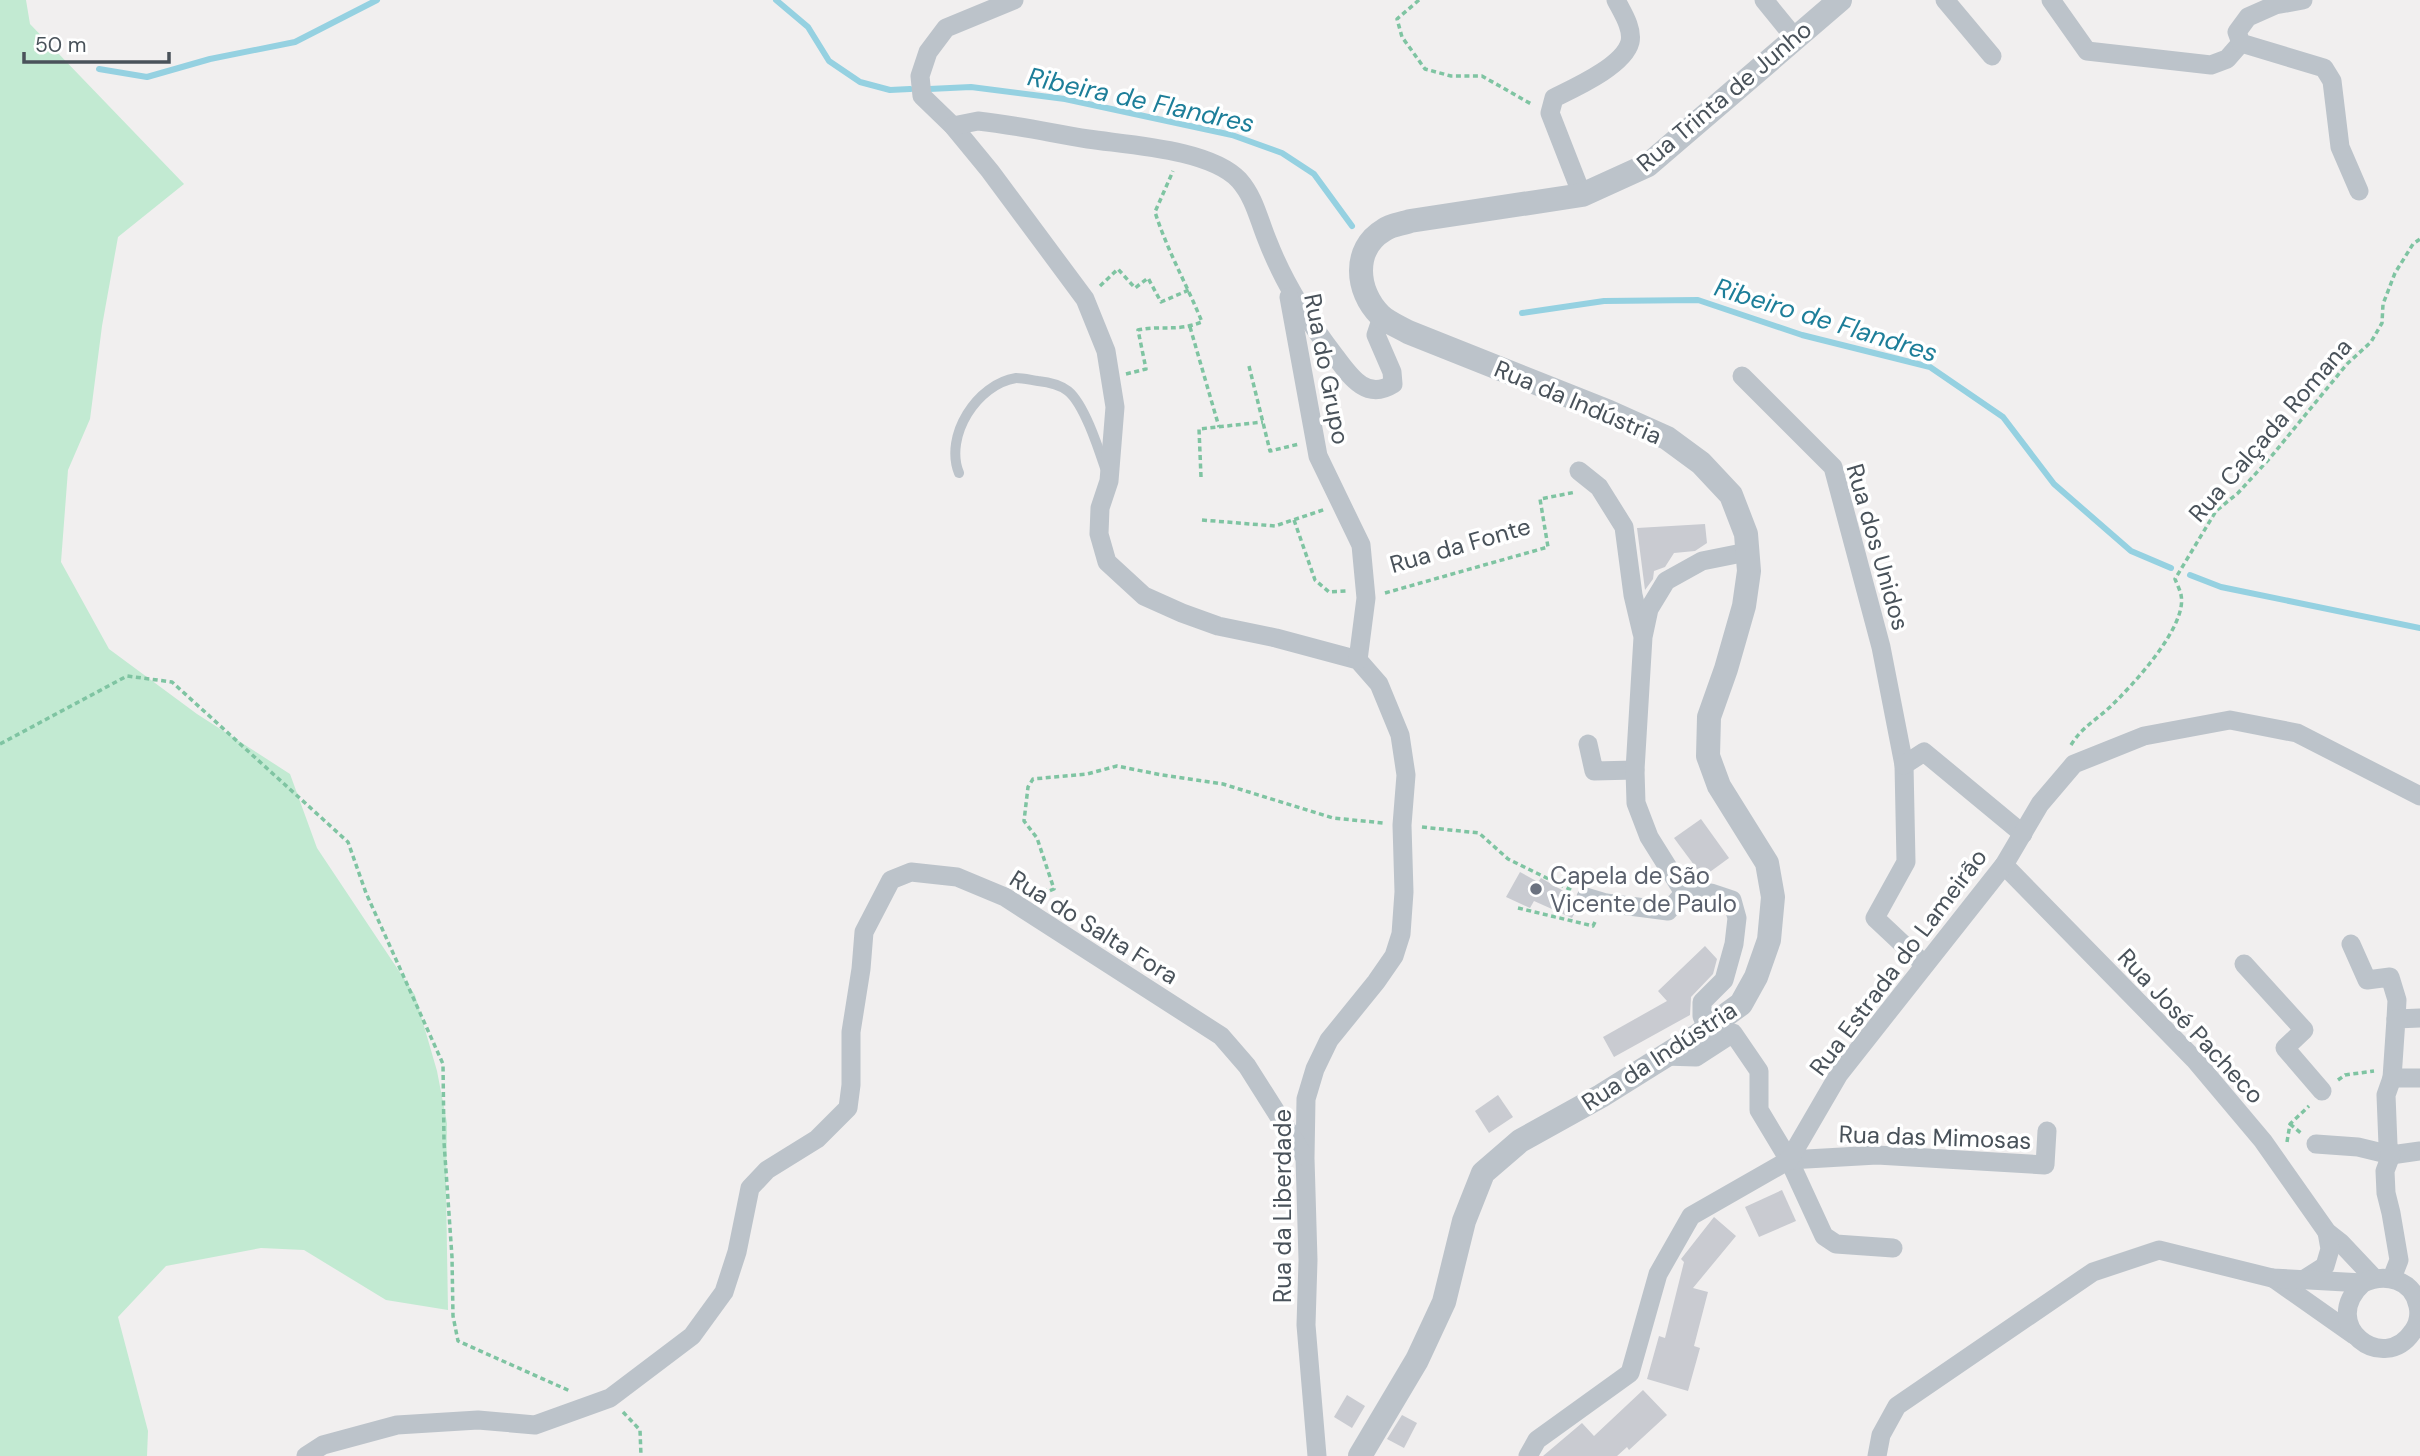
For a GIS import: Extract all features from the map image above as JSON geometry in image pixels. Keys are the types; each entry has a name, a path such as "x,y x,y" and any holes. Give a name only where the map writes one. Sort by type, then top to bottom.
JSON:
{"street":[{"path":"1014,0 946,28 928,52 920,76 922,96 953,126 1027,218 1085,299 1105,351 1112,378 1115,407 1110,481 1100,508 1099,534 1107,562 1144,596 1182,613 1218,626 1358,660"},
{"path":"1582,195 1550,113 1554,98 1591,79 1620,58 1630,43 1629,27 1616,0"},
{"path":"1764,0 1795,38"},
{"name":"Rua Trinta de Junho","path":"1365,247 1384,230 1410,221 1476,210 1560,201 1582,195 1648,164 1840,0"},
{"path":"1945,0 1992,56"},
{"path":"2051,0 2087,51 2211,65 2227,59 2241,43"},
{"path":"2241,43 2237,32 2248,17 2276,5 2303,0"},
{"path":"2241,43 2324,68 2332,81 2340,147 2359,191"},
{"path":"953,126 978,121 1166,149 1209,161 1238,179 1256,207 1268,242 1310,325 1351,378 1368,389 1384,390 1393,384 1392,372 1376,335 1382,317"},
{"name":"Rua da Indústria","path":"1360,1456 1417,1360 1444,1302 1464,1221 1483,1173 1520,1141 1601,1096 1741,1004 1752,986 1769,940 1773,897 1767,863 1719,786 1708,756 1709,717 1744,606 1749,571 1746,534 1731,495 1701,463 1667,438 1408,332 1382,317 1367,299 1359,275 1365,247"},
{"name":"Rua do Grupo","path":"1286,280 1318,456 1360,545 1365,591 1358,660"},
{"name":"Rua dos Unidos","path":"1742,376 1833,467 1881,647 1904,765 1906,862 1875,918 1924,964"},
{"path":"1579,471 1599,488 1624,527 1633,595 1643,637"},
{"path":"1684,893 1648,837 1636,803 1635,770 1643,637 1649,609 1666,581 1702,561 1747,552"},
{"name":"Rua da Liberdade","path":"1317,1456 1306,1325 1306,1099 1315,1069 1329,1040 1394,956 1401,934 1404,892 1402,825 1406,775 1401,735 1379,684 1358,660"},
{"name":"Rua Estrada do Lameirão","path":"1789,1160 1839,1074 2004,865 2040,804 2074,764 2144,736 2230,720 2297,733 2420,796"},
{"path":"1588,744 1594,771 1635,770"},
{"path":"1904,765 1924,752 2023,834"},
{"name":"Rua José Pacheco","path":"2004,865 2194,1059 2263,1141 2327,1232 2376,1280 2403,1283 2412,1292 2418,1303 2419,1315 2416,1327 2400,1345 2388,1349 2375,1348 2364,1344 2354,1335"},
{"name":"Rua do Salta Fora","path":"306,1456 323,1445 397,1425 478,1420 535,1425 610,1398 692,1336 724,1292 737,1252 750,1188 767,1170 817,1139 848,1108 851,1032 864,932 891,880 911,872 957,877 993,892 1025,909 1221,1036 1247,1066 1305,1158"},
{"path":"1586,897 1606,904 1668,911 1684,893 1711,893 1732,900 1737,918 1734,944 1724,980 1702,1002 1702,1016 1707,1028"},
{"path":"2351,944 2367,980 2390,977 2397,1000 2392,1078 2386,1095 2388,1145 2391,1155 2385,1171 2386,1193 2399,1259 2376,1280 2355,1290 2349,1300 2348,1325 2354,1335"},
{"path":"2244,964 2304,1030 2286,1048 2322,1091"},
{"path":"2396,1019 2420,1018"},
{"path":"1664,1056 1696,1057 1733,1033 1759,1071 1759,1110 1789,1160 1824,1236 1836,1244 1893,1248"},
{"path":"2392,1078 2420,1078"},
{"name":"Rua das Mimosas","path":"1789,1160 1877,1155 2045,1165 2047,1131"},
{"path":"2316,1144 2358,1147 2391,1155 2420,1151"},
{"path":"1528,1456 1538,1440 1630,1373 1658,1273 1691,1216 1789,1160"},
{"path":"2303,1280 2325,1266 2330,1249 2327,1232"},
{"path":"1877,1456 1881,1435 1897,1406 2093,1272 2159,1250 2272,1278 2376,1280"},
{"path":"2272,1278 2354,1335"}],"lane":[{"path":"959,472 956,465 958,433 966,416 976,402 999,385 1017,378 1051,382 1069,392 1085,416 1110,481"}],"path":[{"path":"1419,0 1397,19 1402,37 1425,69 1451,76 1482,76 1550,113"},
{"path":"1112,378 1146,369 1138,330 1154,326 1179,329 1202,322 1165,243 1155,212 1181,153"},
{"name":"Rua Calçada Romana","path":"2064,776 2064,757 2078,733 2126,691 2169,638 2180,614 2182,595 2175,579 2216,511 2238,493 2347,364 2371,342 2382,323 2383,304 2395,273 2413,244 2420,239"},
{"path":"1085,299 1118,269 1135,288 1147,278 1161,302 1189,290"},
{"path":"1190,327 1219,427"},
{"path":"1249,366 1270,451 1315,440"},
{"path":"1201,477 1199,429 1263,422"},
{"name":"Rua da Fonte","path":"1365,591 1548,547 1540,499 1599,488"},
{"path":"1202,520 1275,526 1341,504"},
{"path":"1294,520 1315,580 1329,592 1365,591"},
{"path":"0,744 127,676 172,682 348,842 366,893 443,1063 444,1142 453,1316 458,1341 577,1395"},
{"path":"993,892 1003,882 1054,890 1037,838 1024,821 1028,787 1033,779 1087,774 1117,766 1223,784 1333,818 1479,833 1508,859 1586,897"},
{"path":"1518,908 1593,926 1606,904"},
{"path":"2290,1125 2322,1091 2346,1074 2375,1071 2392,1078"},
{"path":"610,1398 640,1430 641,1456"}],"green space":[{"path":"0,0 26,0 30,24 184,184 118,237 102,326 90,419 68,470 61,562 109,649 197,714 290,774 317,848 415,995 437,1071 447,1123 448,1310 386,1300 304,1250 261,1248 166,1266 118,1317 148,1431 147,1456 0,1456"}],"building":[{"path":"1705,524 1707,543 1695,551 1674,553 1665,567 1654,571 1653,579 1645,590 1637,528"},
{"path":"1701,819 1729,858 1703,877 1674,838"},
{"name":"Capela de São Vicente de Paulo","path":"1520,872 1538,882 1541,878 1574,897 1578,906 1572,918 1534,901 1530,908 1506,897"},
{"path":"1705,946 1717,959 1713,974 1691,997 1690,1015 1614,1057 1603,1037 1667,1001 1658,991"},
{"path":"1498,1095 1513,1117 1489,1133 1475,1111"},
{"path":"1782,1190 1796,1221 1759,1237 1745,1207"},
{"path":"1714,1217 1736,1236 1693,1288 1708,1292 1694,1346 1700,1348 1688,1391 1647,1379 1659,1336 1665,1338 1684,1262 1681,1259"},
{"path":"1643,1390 1667,1415 1629,1450 1627,1447 1617,1456 1543,1456 1582,1423 1594,1436"},
{"path":"1347,1395 1365,1406 1352,1428 1334,1417"},
{"path":"1402,1415 1417,1423 1404,1448 1387,1439"}],"waterway":[{"name":"Ribeira de Flandres","path":"99,69 147,77 210,59 295,42 377,0"},
{"name":"Ribeira de Flandres","path":"776,0 808,27 829,61 860,82 890,90 910,89"},
{"name":"Ribeira de Flandres","path":"929,89 971,87 1065,99 1232,135 1282,153 1314,174 1352,226"},
{"name":"Ribeiro de Flandres","path":"1522,313 1604,301 1698,300 1802,335 1930,367 2003,417 2054,484 2131,551 2171,568"},
{"name":"Ribeiro de Flandres","path":"2190,575 2221,587 2420,628"}],"place":[{"name":"Capela de São Vicente de Paulo","path":"1536,889"}]}
